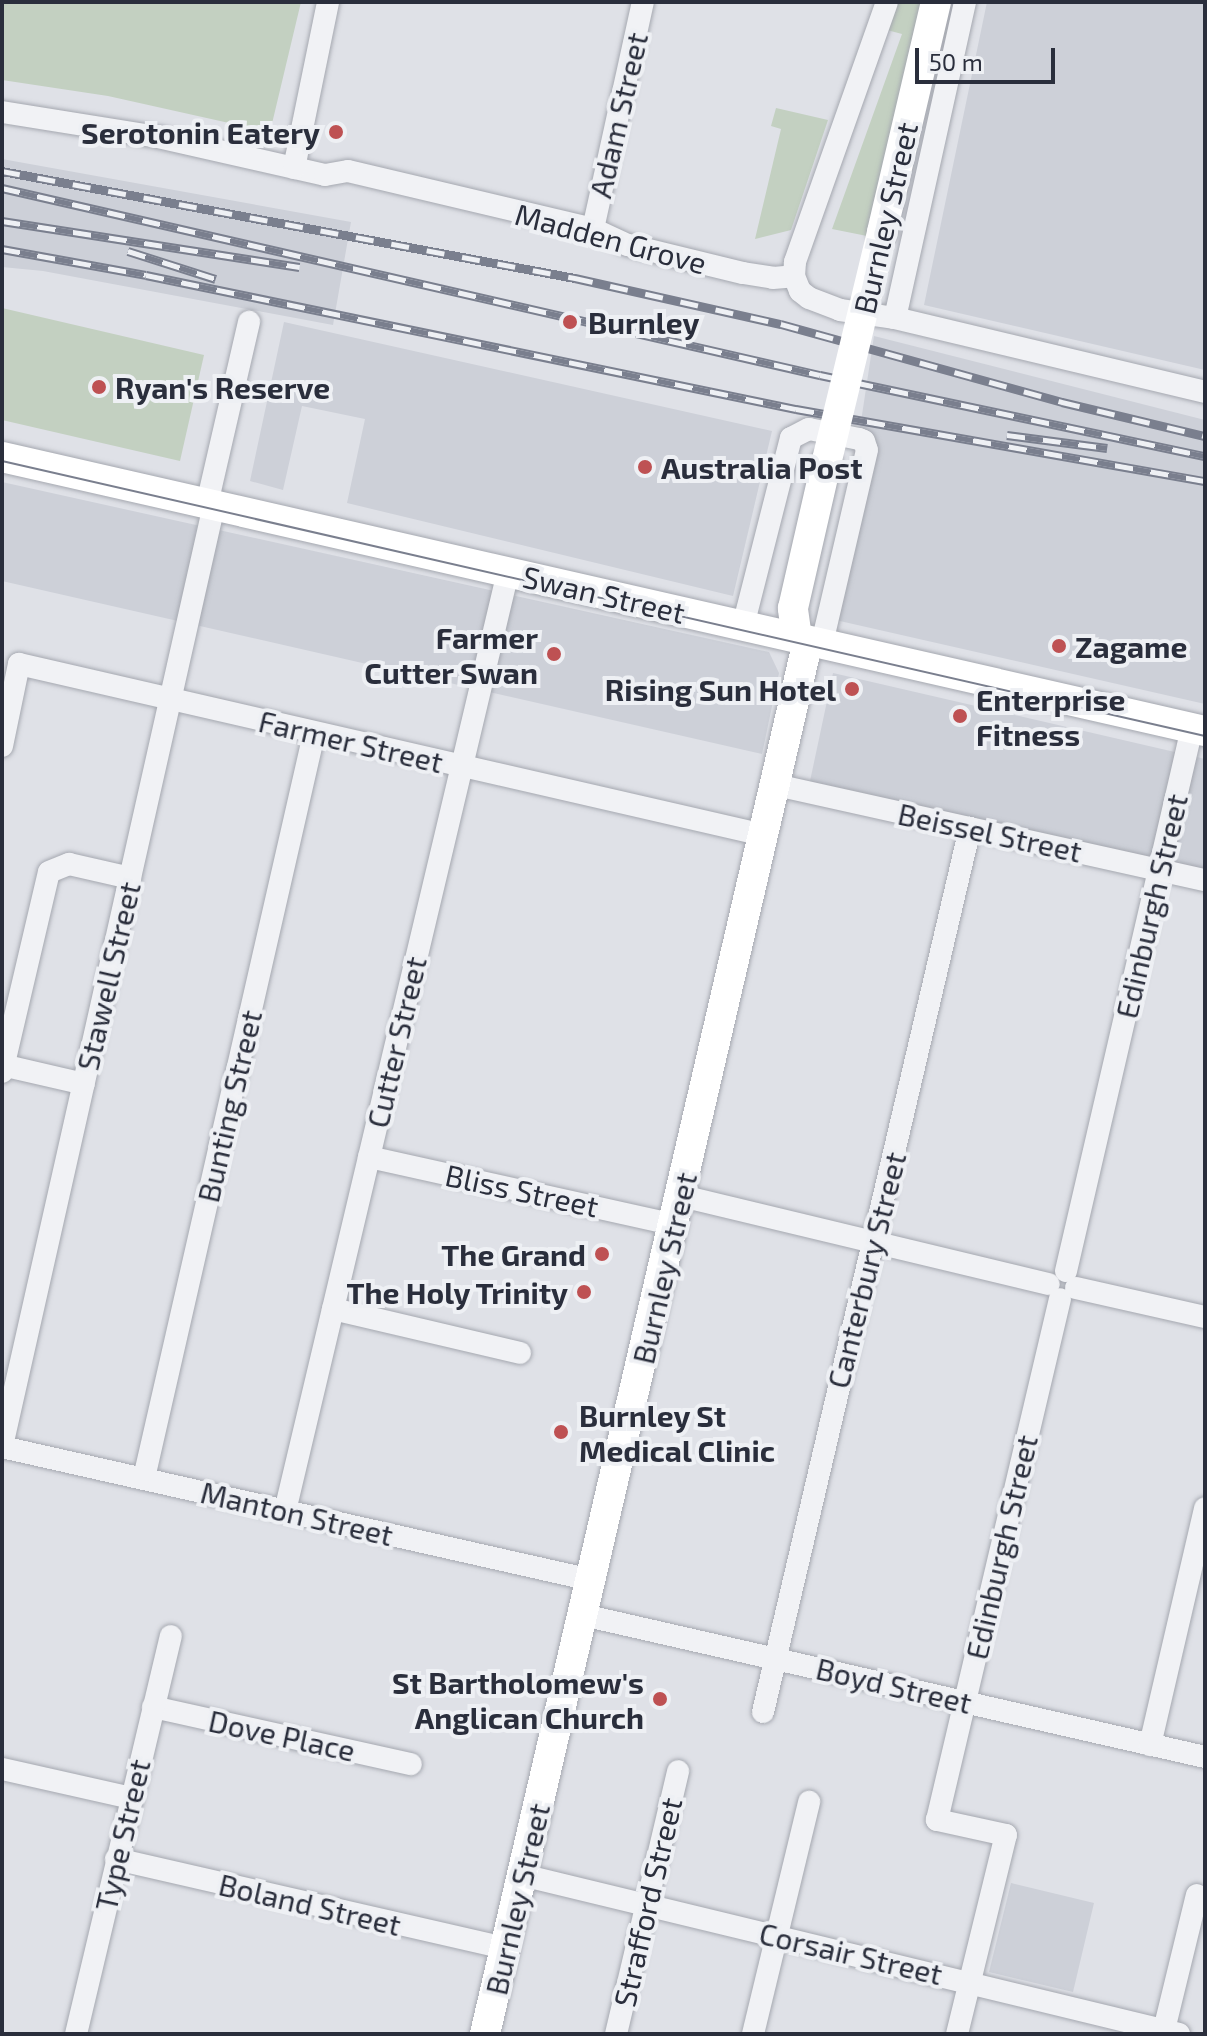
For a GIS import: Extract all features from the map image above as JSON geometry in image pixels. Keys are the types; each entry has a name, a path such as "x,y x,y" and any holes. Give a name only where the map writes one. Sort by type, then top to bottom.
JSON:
{"main road":[{"name":"Burnley Street","path":"485,2034 809,641 793,608 936,2"},
{"name":"Swan Street","path":"2,457 1198,730"}],"street":[{"path":"294,168 328,2"},
{"name":"Adam Street","path":"593,229 643,2"},
{"name":"Burnley Street","path":"794,276 796,260 887,2"},
{"name":"Burnley Street","path":"895,318 965,2"},
{"name":"Madden Grove","path":"2,112 115,128 325,175 348,171 593,229 628,245 743,273 773,278 794,276"},
{"path":"794,276 803,294 820,303 856,314 895,318 1205,392"},
{"name":"Stawell Street","path":"2,1447 170,699 249,322"},
{"name":"Burnley Street","path":"743,626 791,438 809,429 859,439 864,441 867,450 809,641"},
{"name":"Cutter Street","path":"285,1511 508,572"},
{"name":"Farmer Street","path":"2,746 19,664 764,835"},
{"name":"Edinburgh Street","path":"969,1982 1006,1835 937,1820 1159,869 1198,730"},
{"name":"Bunting Street","path":"144,1478 314,734"},
{"name":"Beissel Street","path":"776,785 1205,880"},
{"name":"Canterbury Street","path":"763,1712 970,828"},
{"path":"84,1084 3,1067 49,872 69,864 130,878"},
{"name":"Bliss Street","path":"369,1157 874,1243 1205,1317"},
{"path":"333,1309 520,1353"},
{"name":"Manton Street","path":"2,1447 591,1580"},
{"path":"1150,1745 1205,1508"},
{"name":"Boyd Street","path":"583,1615 1205,1757"},
{"name":"Type Street","path":"76,2034 171,1636"},
{"name":"Dove Place","path":"153,1707 411,1764"},
{"path":"2,1769 132,1798"},
{"name":"Strafford Street","path":"616,2034 678,1771"},
{"path":"753,2034 809,1802"},
{"name":"Boland Street","path":"116,1859 505,1948"},
{"name":"Corsair Street","path":"522,1875 1169,2033"},
{"path":"1169,2033 1197,1895"},
{"path":"957,2034 969,1982"}],"shaded area":[{"path":"987,2 1205,2 1205,370 924,305"},
{"path":"2,159 351,222 333,325 43,271 2,267"},
{"path":"284,322 772,431 733,596 347,503 365,419 302,406 283,490 250,481"},
{"path":"874,336 1205,420 1205,704 831,619"},
{"path":"2,482 769,652 779,673 762,754 2,581"},
{"path":"833,673 1205,759 1205,886 806,800"},
{"path":"1011,1883 1094,1903 1073,1992 989,1972"}],"green space":[{"path":"2,2 301,2 270,132 108,96 2,80"},
{"path":"897,2 924,2 867,236 832,229 902,34 887,30"},
{"path":"776,108 828,120 791,230 755,239 781,129 771,126"},
{"name":"Ryan's Reserve","path":"2,308 204,355 180,461 2,420"}],"tram line":[{"path":"2,461 1205,736"}],"railway":[{"path":"2,171 575,278 781,324 1062,402 1205,436"},
{"path":"2,188 820,375 1205,456"},
{"path":"2,221 299,267"},
{"path":"2,249 146,275 796,409 1205,481"},
{"path":"128,251 216,279"},
{"path":"1007,435 1107,448"}],"place":[{"name":"Serotonin Eatery","path":"336,132"},
{"name":"Burnley","path":"570,322"},
{"name":"Ryan's Reserve","path":"99,387"},
{"name":"Australia Post","path":"645,467"},
{"name":"Zagame","path":"1059,646"},
{"name":"Farmer Cutter Swan","path":"554,654"},
{"name":"Rising Sun Hotel","path":"852,689"},
{"name":"Enterprise Fitness","path":"960,716"},
{"name":"The Grand","path":"602,1254"},
{"name":"The Holy Trinity","path":"584,1292"},
{"name":"Burnley St Medical Clinic","path":"561,1432"},
{"name":"St Bartholomew's Anglican Church","path":"660,1699"}]}
